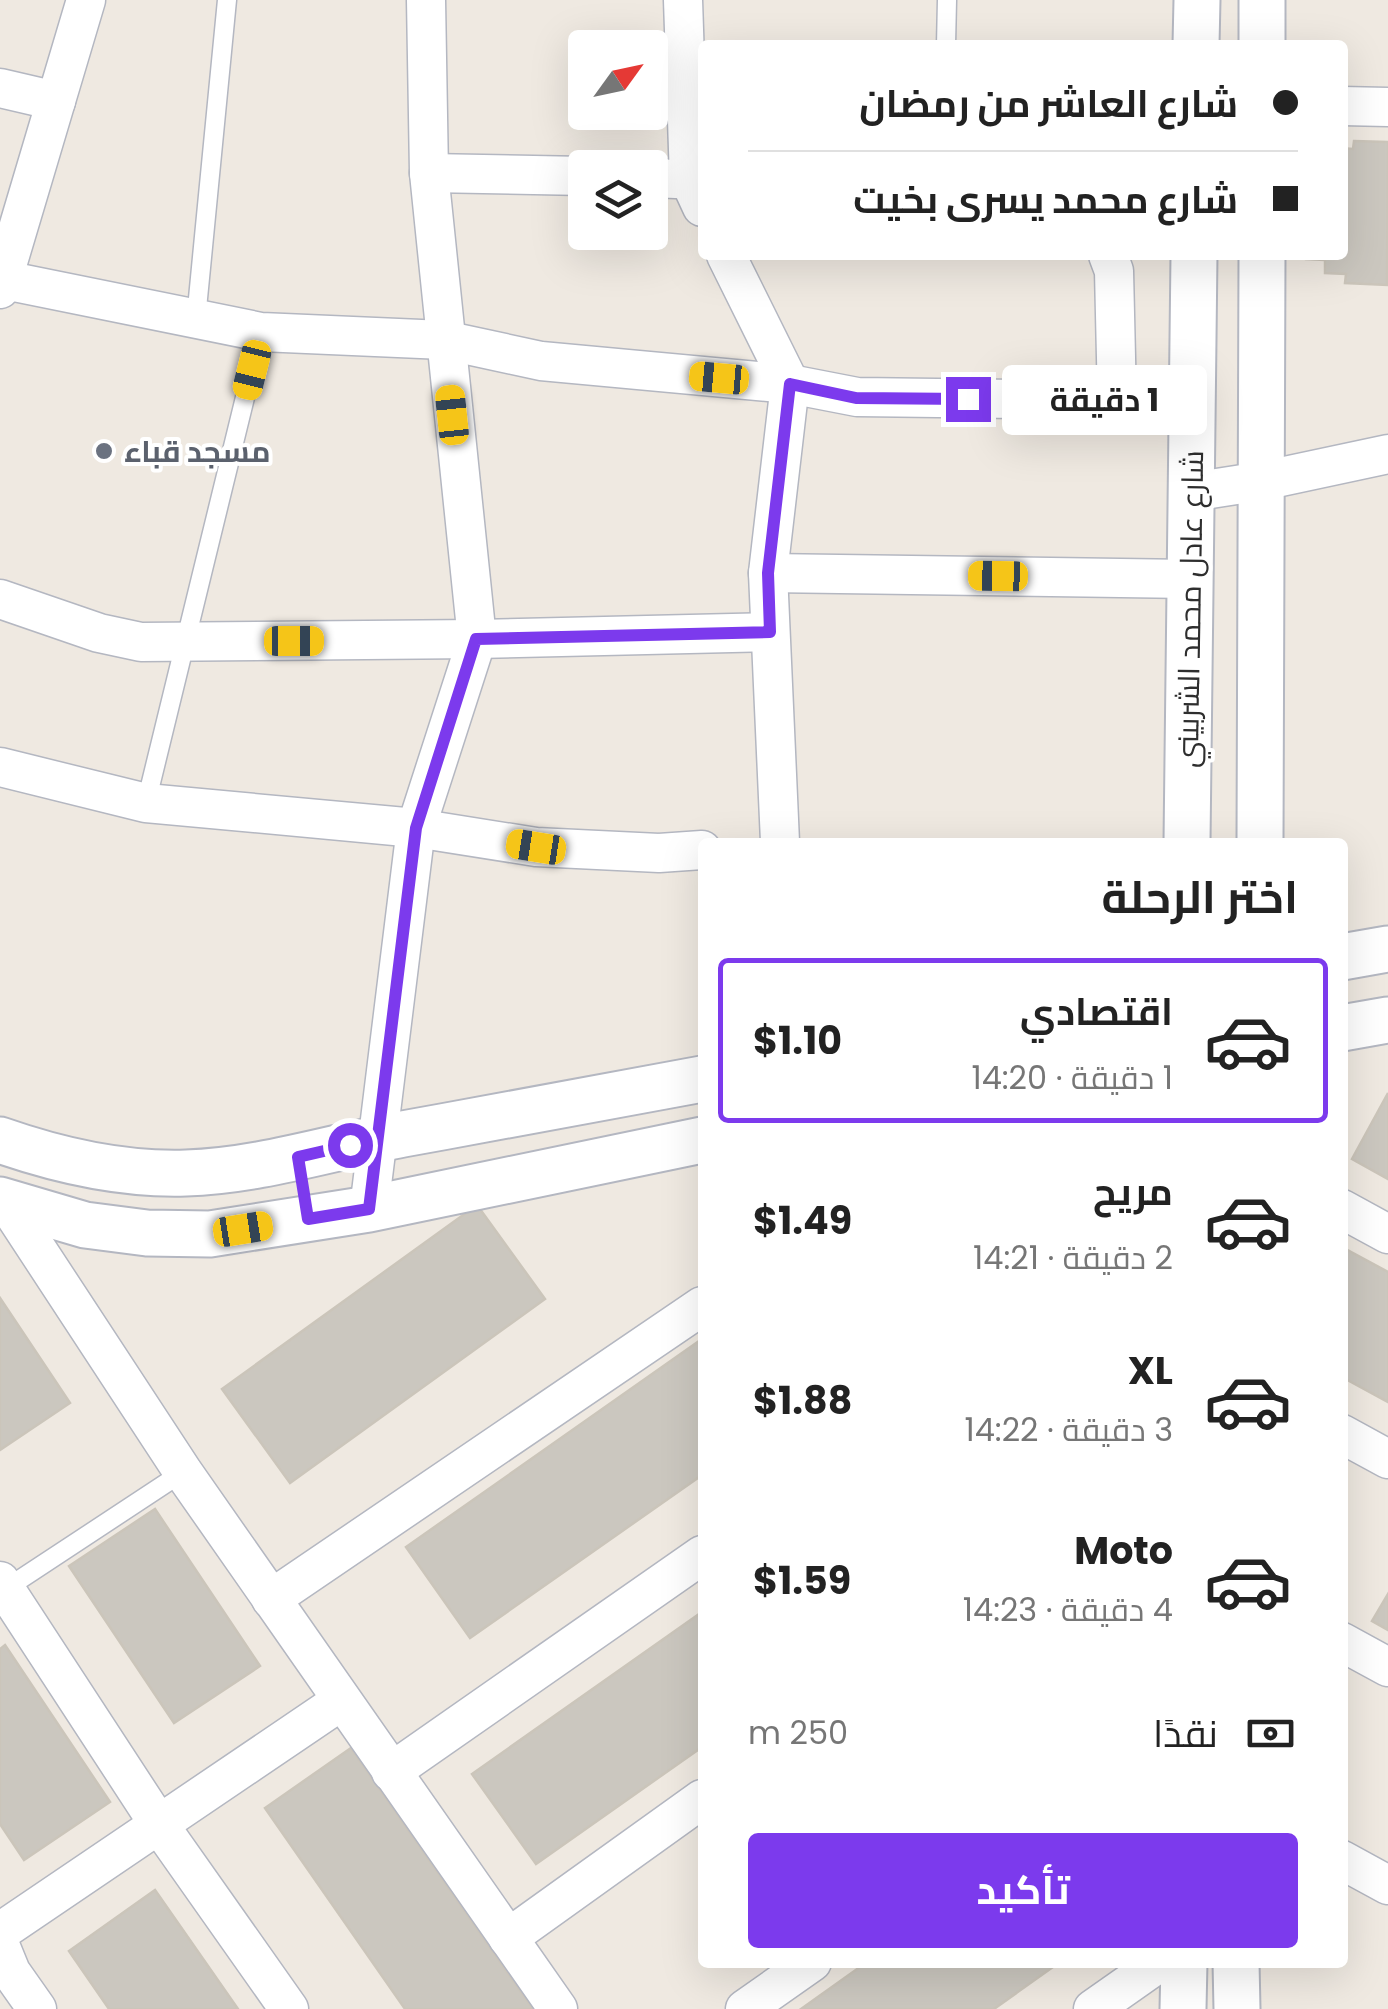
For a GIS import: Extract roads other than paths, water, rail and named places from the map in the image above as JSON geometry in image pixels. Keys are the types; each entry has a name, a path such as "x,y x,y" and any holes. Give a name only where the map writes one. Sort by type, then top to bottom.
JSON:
{"street":[{"path":"86,0 1,282 261,332 444,340 541,361 790,384 856,398 1192,402"},
{"path":"369,1209 416,828 476,639 429,173 426,0"},
{"path":"668,182 698,188 684,0"},
{"path":"1196,40 1197,0"},
{"path":"1262,0 1262,40"},
{"path":"0,88 56,101"},
{"path":"1348,106 1388,107"},
{"path":"429,173 568,176"},
{"path":"728,260 790,384 768,573 780,838"},
{"path":"1110,260 1114,271 1117,400"},
{"name":"شارع عادل محمد الشربيني","path":"1187,838 1194,260"},
{"path":"1260,838 1262,260"},
{"path":"1191,492 1388,454"},
{"path":"768,573 1190,578"},
{"path":"0,599 99,633 142,642 770,632"},
{"path":"0,767 146,804 416,828 536,847 659,853 698,850"},
{"path":"1348,956 1388,949"},
{"path":"1348,1027 1388,1020"},
{"path":"0,1140 78,1164 133,1172 189,1173 298,1157 698,1080"},
{"path":"3,1201 85,1224 147,1233 210,1234 369,1209 698,1141"},
{"path":"298,1157 308,1219"},
{"path":"3,1201 182,1472 558,2009"},
{"path":"1348,1211 1388,1234"},
{"path":"271,1599 698,1309"},
{"path":"1348,1437 1388,1459"},
{"path":"391,1772 698,1558"},
{"path":"2,1587 160,1826 289,2009"},
{"path":"1348,1645 1388,1668"},
{"path":"0,1932 341,1701"},
{"path":"508,1938 698,1802"},
{"path":"1348,1863 1388,1885"},
{"path":"0,1945 11,1972 36,2009"},
{"path":"745,2009 803,1968"},
{"path":"1093,2009 1151,1968"},
{"path":"1183,2009 1184,1968"},
{"path":"1236,1968 1237,2009"}],"lane":[{"path":"196,319 227,0"},
{"path":"946,0 946,40"},
{"path":"146,804 261,332"},
{"path":"2,1587 182,1472"}],"place":[{"name":"مسجد قباء","path":"104,451"}]}
